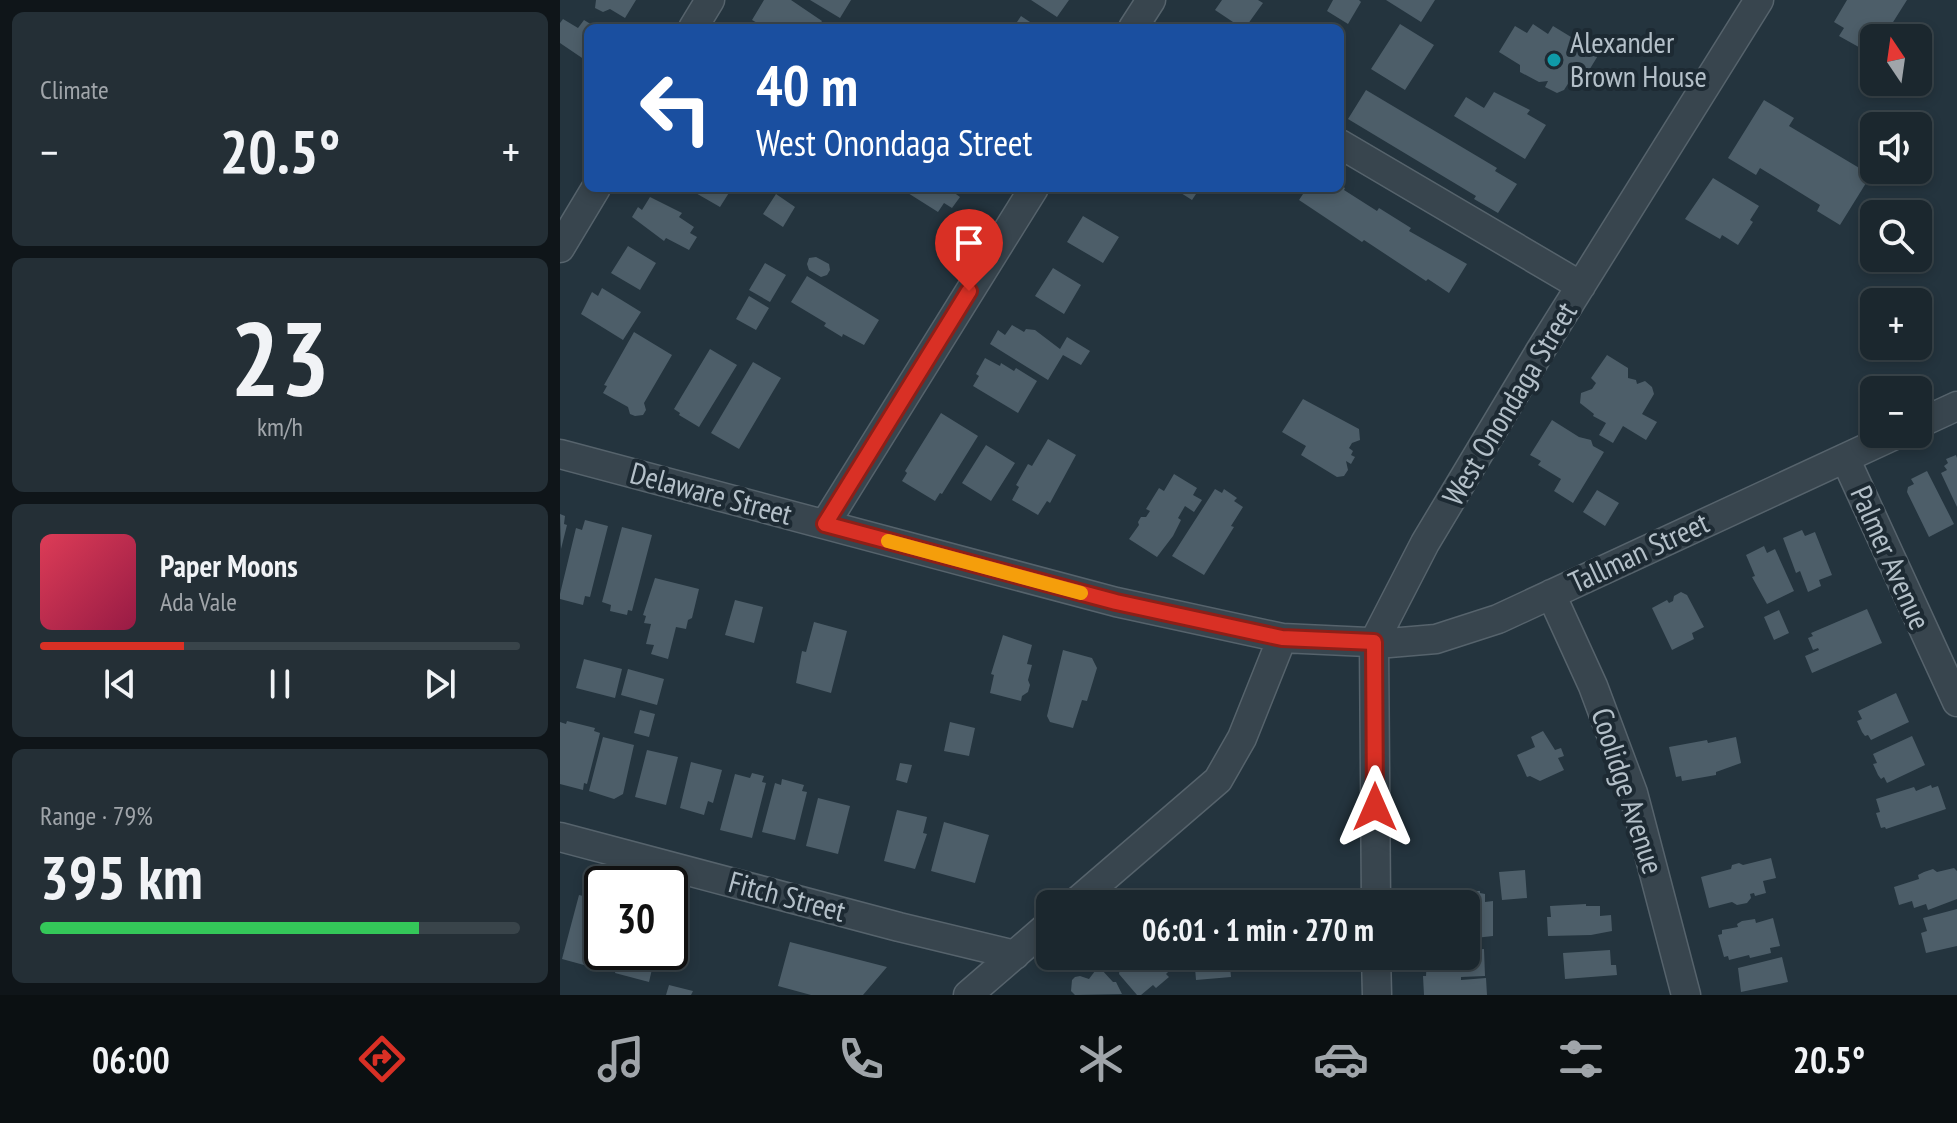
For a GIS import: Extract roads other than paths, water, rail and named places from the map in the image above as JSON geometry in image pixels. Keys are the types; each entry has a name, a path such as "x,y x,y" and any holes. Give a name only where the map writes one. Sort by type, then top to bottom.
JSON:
{"street":[{"path":"695,24 710,0"},
{"path":"1136,24 1151,0"},
{"name":"West Onondaga Street","path":"1374,642 1425,543 1759,0"},
{"path":"1344,146 1581,286"},
{"path":"560,248 594,192"},
{"path":"825,524 1032,192"},
{"path":"1932,418 1957,406"},
{"name":"Tallman Street","path":"1374,642 1436,639 1498,619 1867,448"},
{"name":"Delaware Street","path":"560,454 1116,602 1282,638"},
{"name":"Palmer Avenue","path":"1845,458 1957,702"},
{"name":"Coolidge Avenue","path":"1551,594 1593,686 1633,793 1686,995"},
{"path":"1090,890 1218,780 1242,738 1282,638 1374,642 1376,890"},
{"name":"Fitch Street","path":"560,837 1015,955"},
{"path":"968,995 1036,936"},
{"path":"1376,970 1377,995"}],"place":[{"name":"Alexander Brown House","path":"1554,60"}]}
